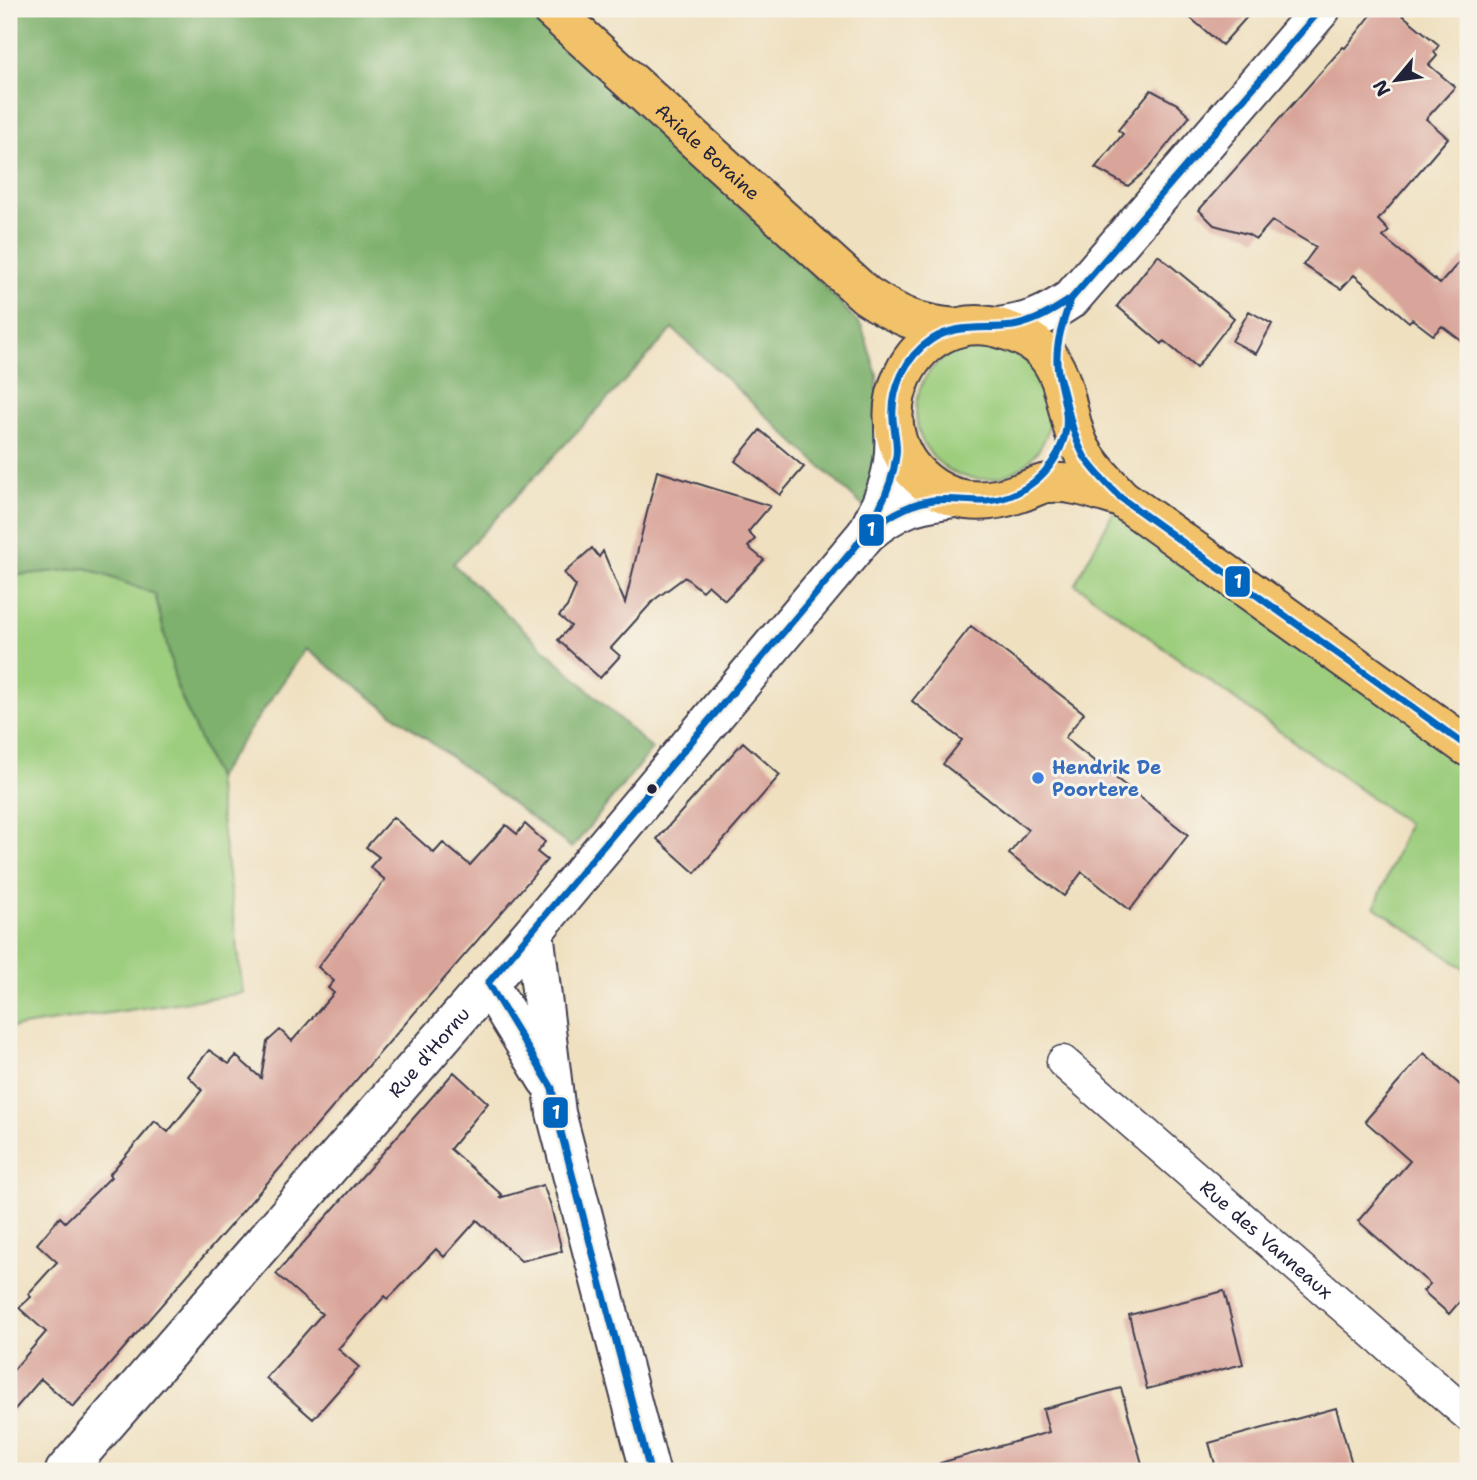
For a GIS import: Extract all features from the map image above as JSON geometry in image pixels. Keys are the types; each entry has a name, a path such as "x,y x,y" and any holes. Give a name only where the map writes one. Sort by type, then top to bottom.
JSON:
{"main road":[{"name":"Axiale Boraine","path":"551,9 866,295"},
{"path":"866,295 896,315 914,322 957,328 985,325 1023,336 1044,352 1058,372 1068,416 1079,445 1090,465 1121,498 1468,747"},
{"path":"866,295 883,326 891,358 895,390 892,410 894,430 902,453 915,472 934,488 956,498 976,501 997,500 1047,483 1075,484 1121,498"},
{"path":"895,390 908,363 929,341 957,328"},
{"path":"1017,494 1037,481 1053,462 1064,440 1068,416"}],"street":[{"path":"999,327 1028,323 1071,299 1321,9"},
{"path":"1058,372 1059,340 1071,299"},
{"path":"867,533 883,501 896,456 894,430"},
{"path":"867,533 890,515 922,502 956,498"},
{"name":"Rue d'Hornu","path":"65,1471 488,984 867,533"},
{"path":"534,930 556,1113 650,1471"},
{"path":"488,984 552,1088"},
{"name":"Rue des Vanneaux","path":"1063,1062 1468,1415"}],"green space":[{"path":"9,9 528,9 822,283 862,327 877,375 877,450 865,508 673,329 453,564 652,749 572,848 306,649 216,778 177,687 155,594 86,568 9,576"},
{"path":"983,345 1009,350 1030,365 1045,386 1050,412 1045,438 1030,459 1009,474 983,479 957,474 936,459 921,438 916,412 921,386 936,365 957,350"},
{"path":"1121,498 1468,748 1468,971 1375,907 1408,824 1075,584"},
{"path":"86,568 155,594 177,687 216,778 243,993 9,1028 9,576"}],"building":[{"path":"1180,9 1254,9 1222,45"},
{"path":"1376,9 1395,9 1439,45 1434,52 1437,56 1429,65 1455,87 1426,119 1448,138 1378,220 1389,231 1383,237 1440,284 1468,252 1468,346 1442,326 1433,335 1412,319 1409,322 1354,275 1341,289 1303,265 1316,247 1272,221 1256,239 1214,225 1199,210 1343,47 1345,48"},
{"path":"1151,90 1177,104 1190,116 1148,169 1128,186 1095,168 1123,134 1118,130"},
{"path":"1158,255 1234,318 1196,368 1164,341 1162,344 1117,306"},
{"path":"1249,311 1272,324 1256,354 1232,341"},
{"path":"760,430 804,467 780,495 735,461"},
{"path":"657,471 770,506 748,532 755,539 748,547 764,560 725,600 708,585 702,591 685,577 654,600 611,648 620,656 600,678 558,640 571,626 559,616 567,607 576,586 564,573 592,548 599,557 603,551 625,603"},
{"name":"Hendrik De Poortere","path":"971,626 1084,713 1065,738 1188,835 1130,910 1082,872 1064,896 1009,854 1028,830 943,764 962,740 912,701"},
{"path":"743,742 780,775 695,873 657,839"},
{"path":"393,817 434,853 443,843 470,865 506,825 517,834 525,824 545,842 537,852 547,860 73,1407 41,1379 9,1416 9,1375 46,1332 19,1308 31,1297 28,1294 57,1262 37,1244 60,1217 65,1222 111,1177 109,1175 155,1121 168,1132 202,1090 188,1076 209,1050 229,1064 236,1056 261,1078 267,1042 280,1030 292,1041 334,993 328,988 334,981 318,967 385,880 370,867 379,857 366,847"},
{"path":"1424,1053 1468,1092 1468,1292 1449,1314 1423,1291 1430,1284 1358,1221 1410,1161 1365,1121"},
{"path":"454,1072 488,1103 450,1149 502,1195 499,1198 543,1185 562,1251 521,1261 477,1220 444,1257 436,1249 388,1299 385,1296 338,1349 359,1367 313,1419 266,1378 322,1314 276,1274"},
{"path":"1224,1291 1243,1364 1147,1389 1129,1315"},
{"path":"1121,1388 1144,1471 941,1471 940,1463 1049,1432 1043,1409"},
{"path":"1336,1408 1354,1471 1217,1471 1209,1443"}],"transit line":[{"name":"1","path":"848,556 872,522 890,483 896,451 894,396 897,385 914,355 931,340 951,331 1013,326 1029,322 1071,299 1321,9"},
{"name":"1","path":"650,1471 556,1113 552,1088 488,983 867,533 911,506 935,500 1000,499 1024,489 1043,473 1058,453 1066,431 1066,411 1057,354 1071,299"},
{"name":"1","path":"1059,376 1072,427 1084,456 1121,498 1468,747"}],"place":[{"name":"Hendrik De Poortere","path":"1038,778"}]}
